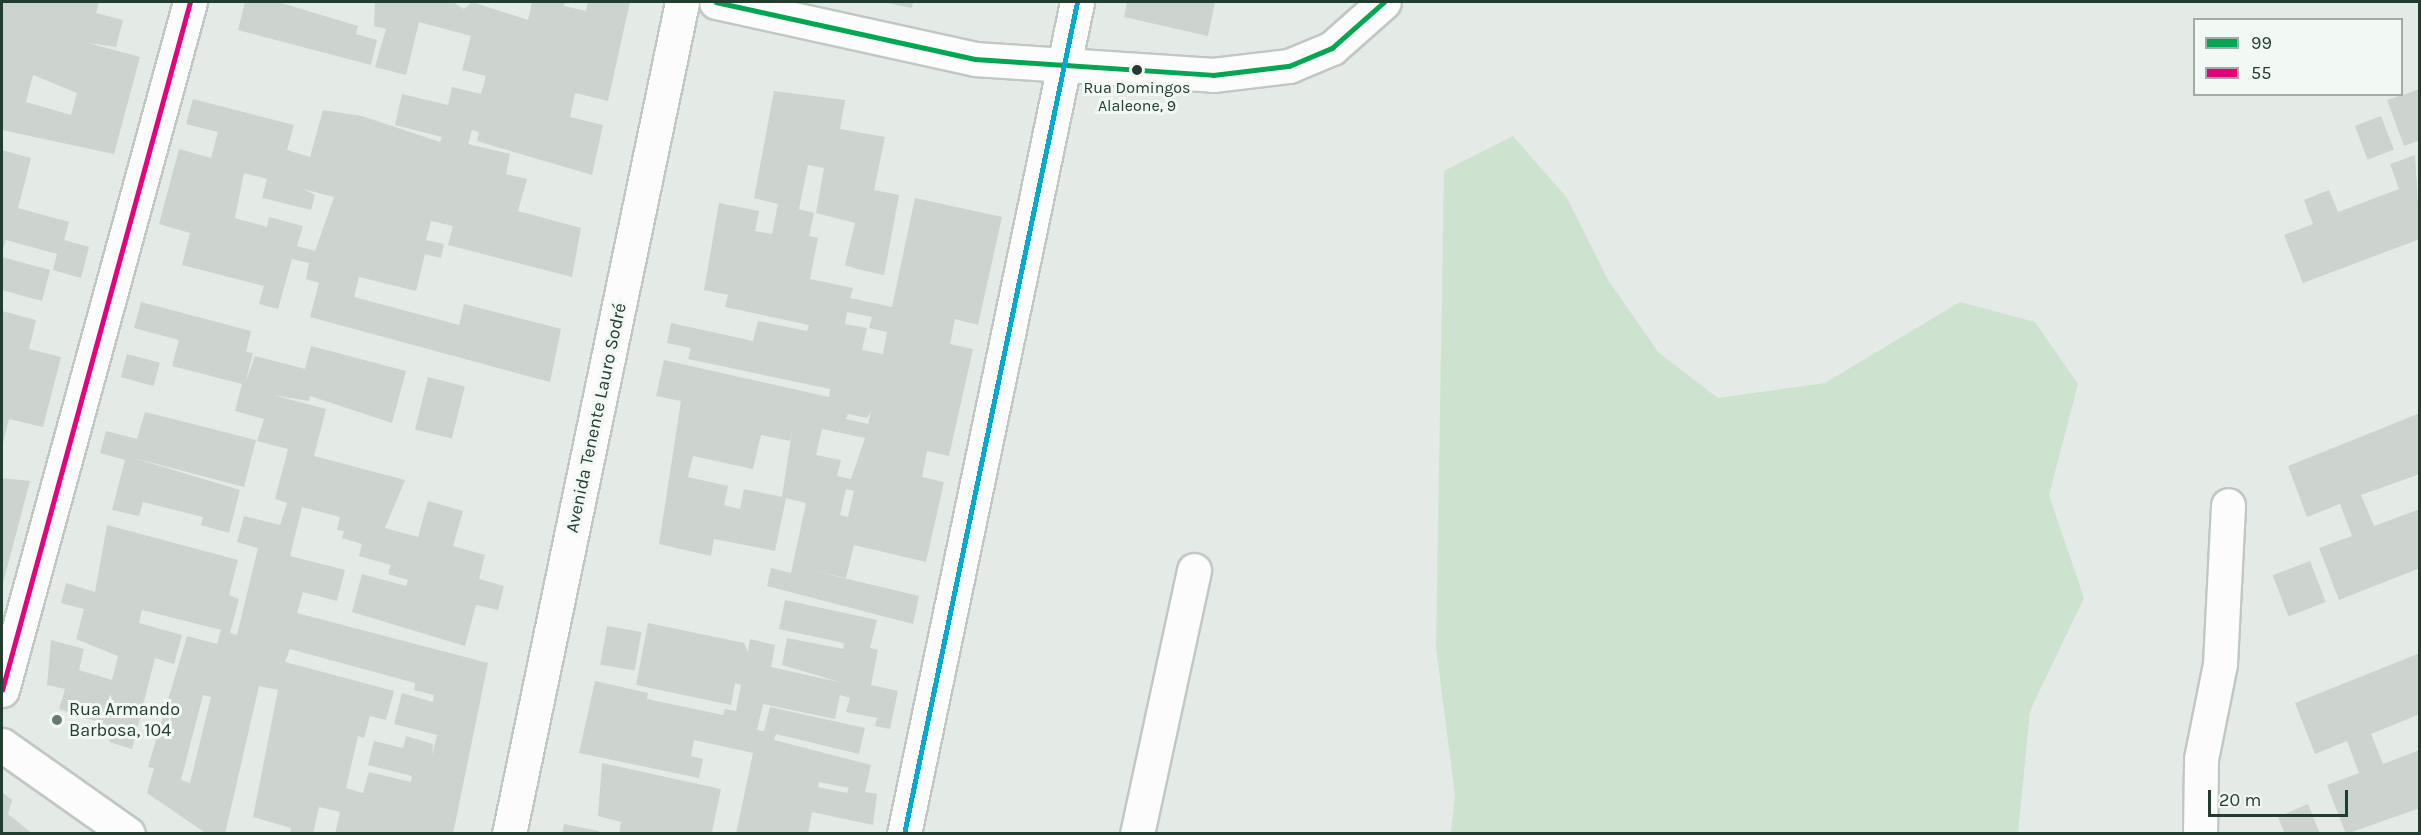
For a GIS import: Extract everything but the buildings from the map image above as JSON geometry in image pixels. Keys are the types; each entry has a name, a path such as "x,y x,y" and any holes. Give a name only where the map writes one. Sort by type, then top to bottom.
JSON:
{"street":[{"path":"2,690 190,2"},
{"name":"Avenida Tenente Lauro Sodré","path":"509,834 682,2"},
{"path":"716,2 975,59 1062,68 1213,75 1289,66 1332,48 1384,2"},
{"path":"904,834 1077,2"},
{"path":"2200,834 2201,759 2220,664 2228,506"},
{"path":"1137,834 1194,570"},
{"path":"2,745 125,832"}],"green space":[{"path":"1513,136 1567,198 1608,280 1659,353 1718,398 1825,383 1960,302 2035,322 2078,384 2049,495 2084,598 2030,711 2018,833 1451,833 1455,795 1436,648 1444,171"}],"transit line":[{"name":"55","path":"2,690 190,2"},
{"name":"99","path":"716,2 975,59 1213,75 1289,66 1332,48 1384,2"},
{"path":"904,834 1077,2"}],"place":[{"name":"Rua Domingos Alaleone, 9","path":"1137,70"},
{"name":"Rua Armando Barbosa, 104","path":"57,720"}]}
